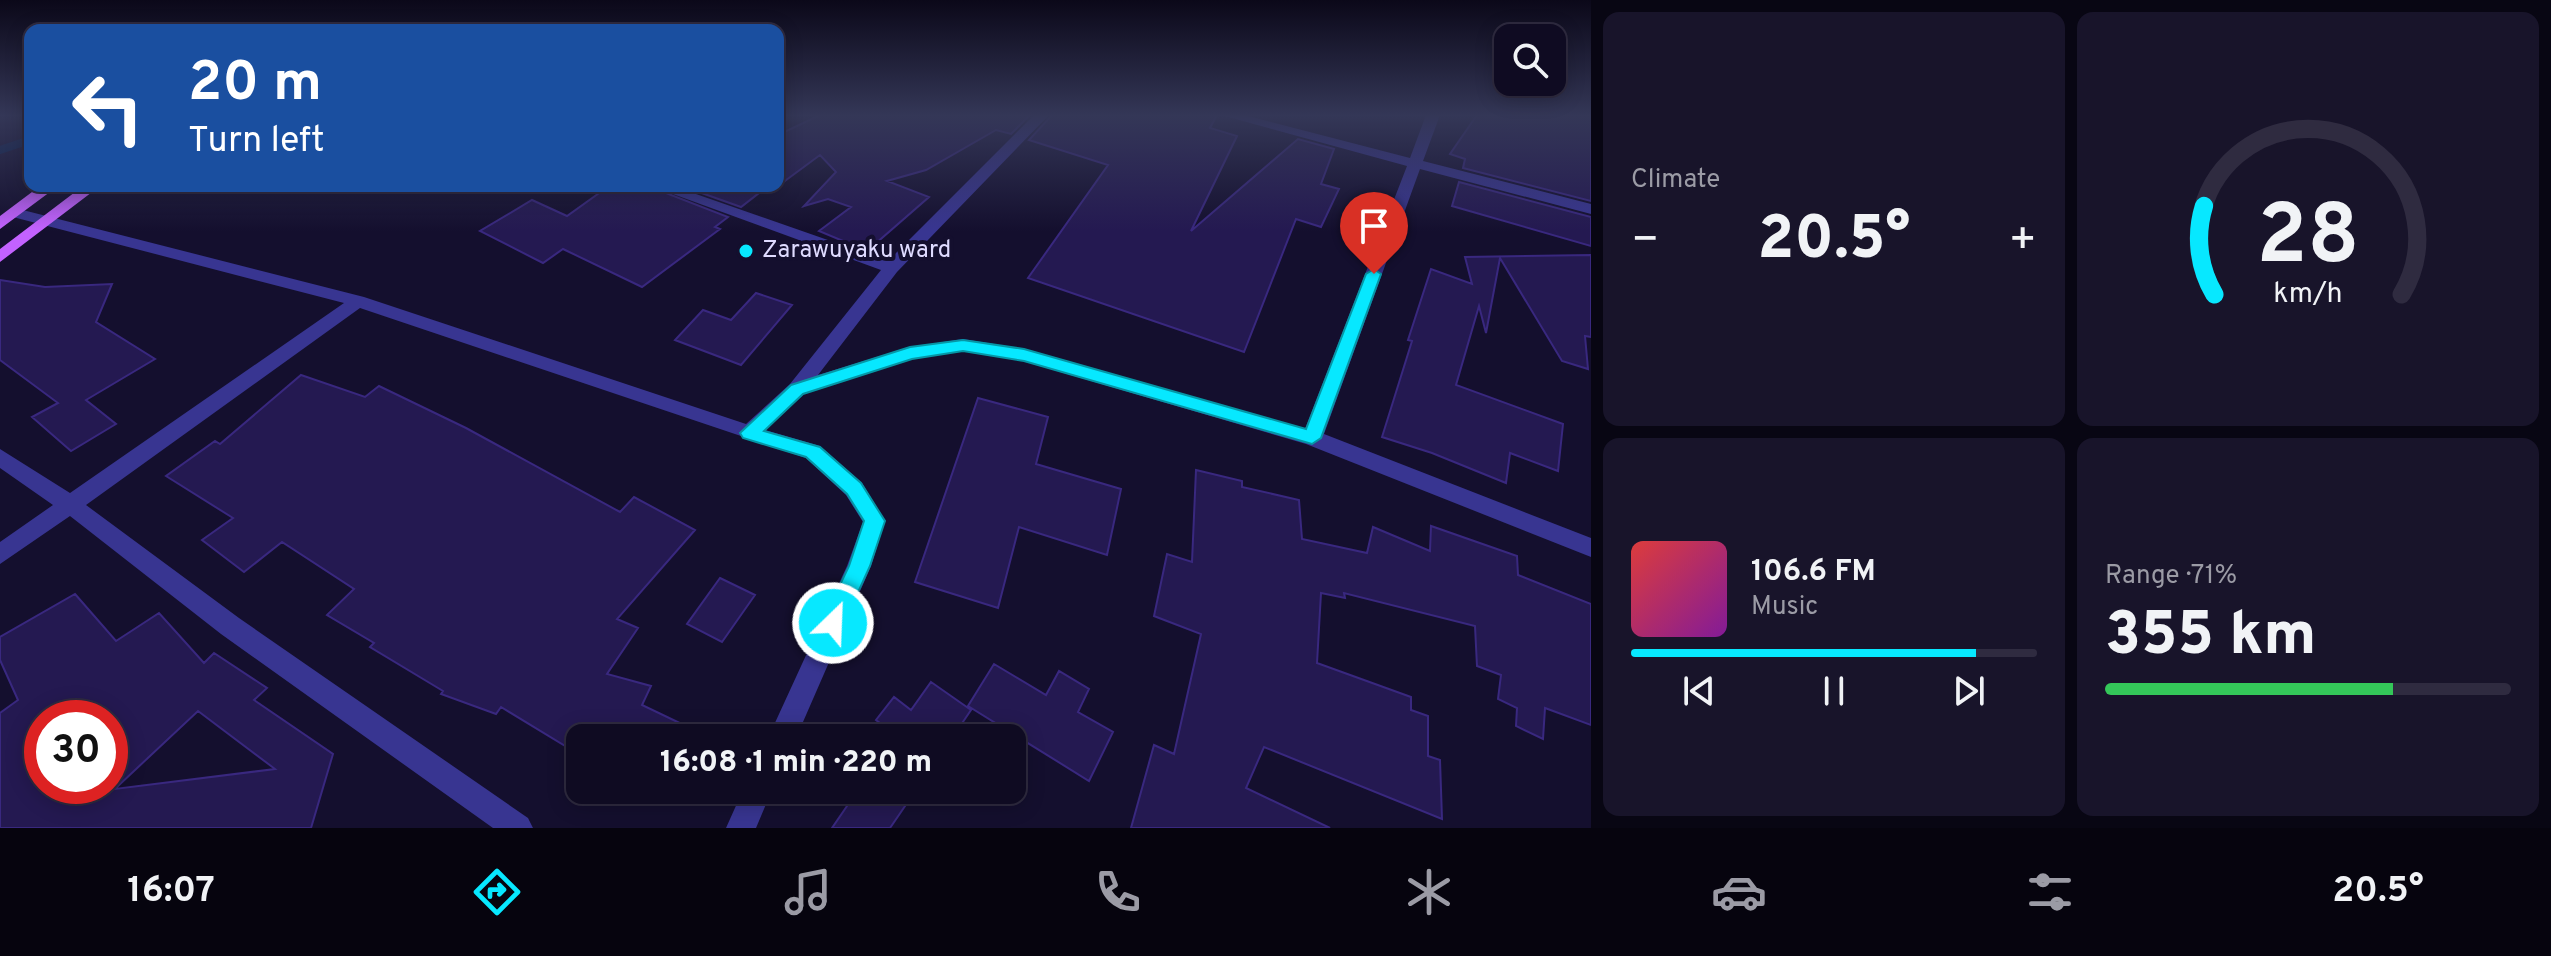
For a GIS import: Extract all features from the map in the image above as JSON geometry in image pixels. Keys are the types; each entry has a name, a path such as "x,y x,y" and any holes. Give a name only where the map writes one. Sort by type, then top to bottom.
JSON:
{"main road":[{"path":"0,224 42,192"},
{"path":"0,257 84,192"}],"street":[{"path":"749,433 797,389 891,268 1004,154"},
{"path":"1375,154 1591,209"},
{"path":"1312,438 1419,154"},
{"path":"676,192 891,268"},
{"path":"15,213 358,301 813,452 854,489 874,521 859,566 788,724"},
{"path":"0,554 358,301"},
{"path":"797,389 910,353 963,345 1024,355 1312,438 1591,548"},
{"path":"0,457 72,506 230,626 518,828"},
{"path":"741,828 752,804"}],"building":[{"path":"784,154 955,154 926,170 887,181 929,197 867,251 819,231 851,207 828,199 804,206 836,172 820,155 784,182"},
{"path":"1072,154 1228,154 1191,231 1281,154 1332,154 1321,184 1339,189 1321,227 1296,219 1244,352 1028,278 1108,165"},
{"path":"1450,154 1591,154 1591,201 1463,168 1465,159"},
{"path":"1459,182 1591,217 1591,246 1452,206"},
{"path":"601,192 663,192 728,217 715,227 720,229 642,287 563,249 543,263 480,231 532,200 567,216"},
{"path":"699,192 760,192 741,207"},
{"path":"1591,255 1591,337 1585,336 1588,369 1562,361 1500,258 1486,333 1479,306 1456,385 1563,424 1558,471 1510,453 1506,483 1382,437 1431,269 1472,284 1465,257"},
{"path":"0,280 45,287 112,284 96,322 155,359 86,400 116,424 71,451 32,417 58,403 0,360"},
{"path":"756,293 792,305 741,365 675,340 703,310 731,320"},
{"path":"301,375 365,397 379,386 466,428 620,512 634,497 695,530 617,619 638,628 607,674 651,686 642,705 682,724 566,724 566,746 501,707 496,714 441,694 443,691 370,647 374,643 327,615 354,589 282,542 244,572 202,540 233,518 166,476 215,441 220,444"},
{"path":"978,398 1048,417 1036,464 1121,489 1107,555 1019,527 998,608 915,582"},
{"path":"1196,470 1242,481 1242,487 1299,500 1302,539 1367,553 1373,527 1430,551 1431,526 1517,556 1518,575 1591,604 1591,725 1545,708 1543,739 1516,726 1517,708 1498,699 1501,675 1477,666 1475,626 1344,593 1345,598 1321,593 1317,663 1411,697 1411,710 1428,716 1428,756 1440,760 1442,819 1264,747 1246,788 1330,828 1131,828 1154,745 1174,754 1201,634 1154,616 1167,554 1192,562"},
{"path":"720,578 755,595 722,642 687,624"},
{"path":"75,594 116,641 159,613 204,663 214,653 267,688 254,700 333,754 311,828 0,828 0,713 18,700 0,660 0,637"},
{"path":"994,664 1046,695 1059,671 1089,689 1078,712 1113,732 1089,781 1026,742 1026,724 997,724 968,706"},
{"path":"931,682 971,710 962,724 881,724 876,720 894,697 911,710"},
{"path":"848,804 906,804 890,828 832,828"}],"place":[{"name":"Zarawuyaku ward","path":"746,251"}],"route":[{"path":"833,623 859,566 874,521 854,489 813,452 749,433 797,389 910,353 963,345 1024,355 1312,438 1374,274"}]}
